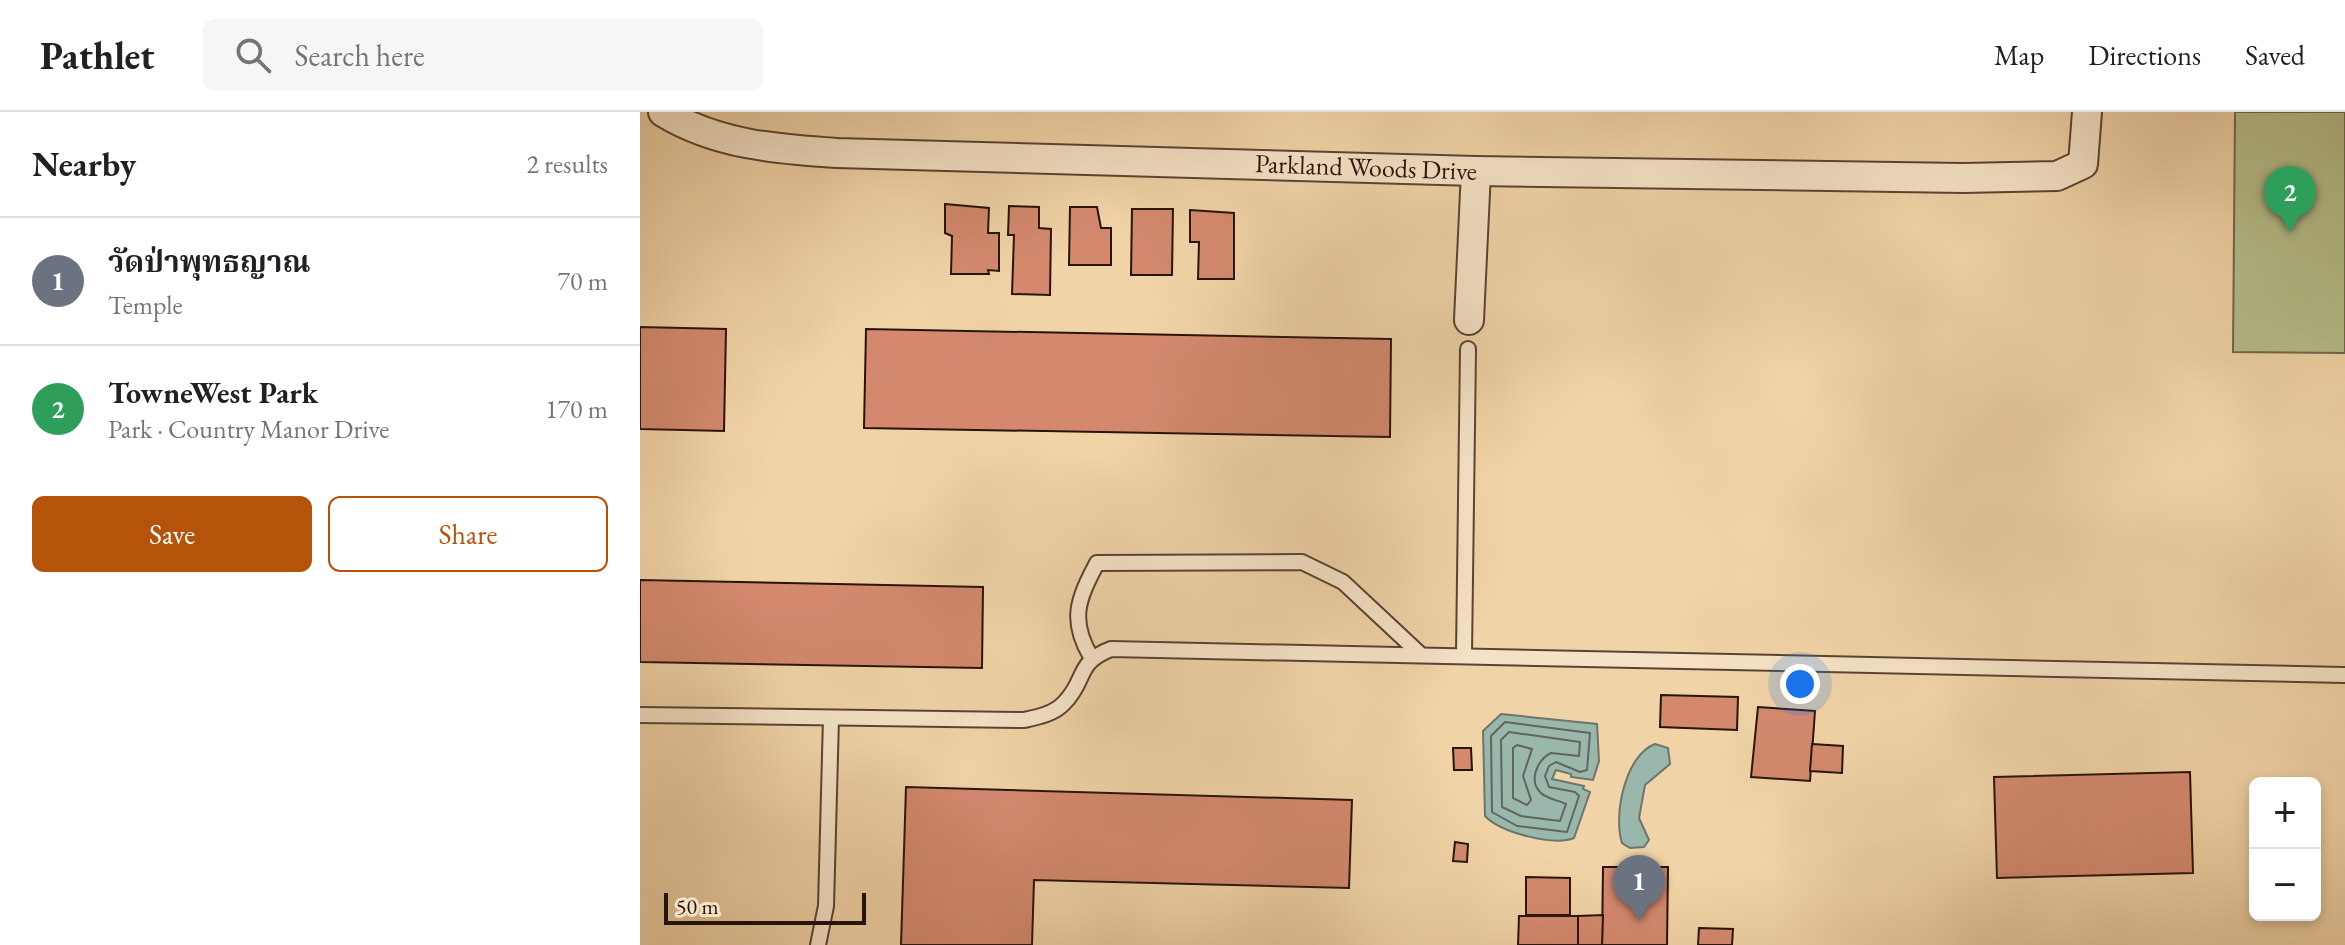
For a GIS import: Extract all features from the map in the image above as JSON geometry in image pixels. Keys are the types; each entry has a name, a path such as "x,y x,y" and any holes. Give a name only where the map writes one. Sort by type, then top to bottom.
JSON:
{"street":[{"name":"Parkland Woods Drive","path":"663,112 718,137 775,149 1476,171 1963,178 2057,176 2083,164 2087,112"},
{"path":"1469,320 1476,171"}],"lane":[{"path":"1464,654 1468,349"},
{"path":"1091,657 1078,635 1079,597 1097,563 1165,562 1302,562 1343,582 1419,653"},
{"path":"640,715 1024,720 1047,714 1064,703 1091,657 1111,649 1419,653 2345,675"},
{"path":"818,945 826,906 831,718"}],"green space":[{"path":"2235,112 2345,112 2345,353 2233,352"}],"water":[{"path":"1501,714 1597,724 1599,761 1593,780 1571,777 1571,774 1556,770 1552,779 1584,786 1583,789 1590,792 1574,838 1541,839 1515,833 1485,816 1483,731"},
{"path":"1655,744 1668,748 1670,764 1645,785 1639,818 1649,840 1644,847 1630,848 1622,843 1620,831 1624,788 1636,760"}],"building":[{"path":"945,204 989,208 988,233 999,233 999,271 951,274 952,236 945,233"},
{"path":"1009,206 1039,207 1039,228 1051,229 1050,295 1012,294 1014,235 1008,235"},
{"path":"1070,207 1097,207 1101,228 1111,228 1111,265 1069,265"},
{"path":"1132,209 1173,209 1172,275 1131,275"},
{"path":"1190,210 1234,213 1234,279 1198,279 1199,242 1190,242"},
{"path":"640,327 726,329 724,431 640,429"},
{"path":"866,329 1391,339 1390,437 864,428"},
{"path":"640,580 983,587 982,668 640,662"},
{"path":"1661,695 1738,697 1737,730 1660,727"},
{"path":"1758,707 1815,711 1810,781 1751,777"},
{"path":"1812,744 1843,746 1842,773 1810,771"},
{"path":"1453,748 1471,748 1472,770 1454,770"},
{"path":"2190,772 2193,873 1997,878 1994,777"},
{"path":"906,787 1352,800 1349,888 1034,880 1032,945 901,945"},
{"path":"1455,842 1468,844 1467,862 1453,861"},
{"path":"1603,867 1668,867 1667,945 1602,945"},
{"path":"1526,877 1570,878 1570,915 1526,915"},
{"path":"1603,915 1602,945 1578,945 1578,916"},
{"path":"1519,916 1578,916 1578,945 1518,945"},
{"path":"1699,928 1733,929 1732,945 1698,945"}],"place":[{"name":"TowneWest Park","path":"2290,232"},
{"name":"วัดป่าพุทธญาณ","path":"1639,921"}]}
